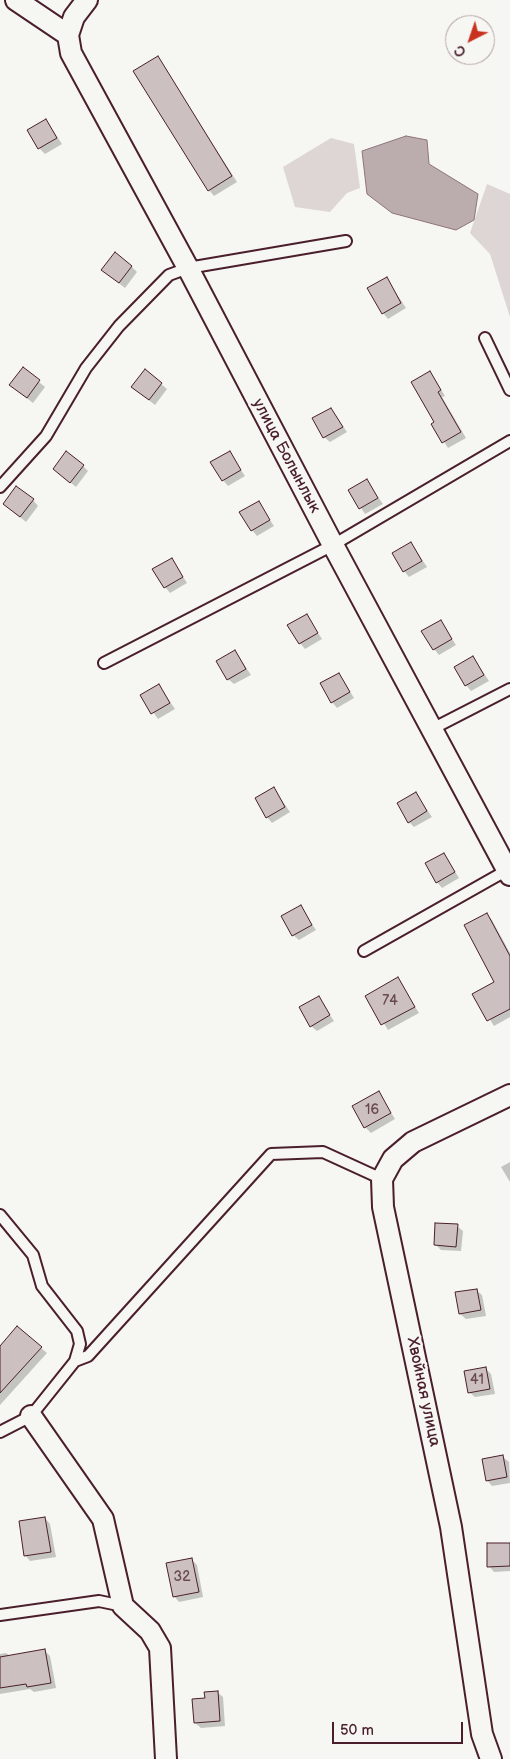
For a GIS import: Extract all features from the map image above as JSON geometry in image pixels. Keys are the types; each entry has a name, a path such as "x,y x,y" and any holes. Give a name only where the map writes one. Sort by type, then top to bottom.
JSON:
{"street":[{"path":"16,0 68,35 74,17 87,0"},
{"name":"улица Болынлык","path":"68,35 71,53 188,268 332,545 509,871"},
{"path":"382,1179 393,1159 413,1142 510,1096"},
{"name":"Хвойная улица","path":"382,1179 383,1207 451,1527 482,1734 491,1759"},
{"path":"31,1416 103,1519 123,1606 150,1631 160,1648 166,1759"}],"lane":[{"path":"0,487 46,436 86,368 119,326 169,275 188,268 346,241"},
{"path":"485,338 510,390"},
{"path":"104,663 332,545 510,441"},
{"path":"432,729 510,689"},
{"path":"364,951 509,871"},
{"path":"75,1361 88,1356 271,1154 323,1152 382,1179"},
{"path":"0,1215 33,1255 42,1286 77,1331 80,1344 75,1361 31,1416 0,1432"},
{"path":"0,1616 99,1601 123,1606"}],"shaded area":[{"path":"406,136 427,140 429,164 478,194 474,220 456,230 392,213 367,194 362,151"},
{"path":"331,138 354,144 360,188 347,193 330,212 295,207 283,167"},
{"path":"487,184 510,194 510,317 490,254 470,233"}],"building":[{"path":"158,56 232,176 208,191 133,71"},
{"path":"46,119 57,138 38,149 27,130"},
{"path":"115,252 132,266 119,283 101,270"},
{"path":"387,277 401,303 382,314 367,288"},
{"path":"23,367 40,380 27,398 9,385"},
{"path":"145,369 162,383 149,400 131,387"},
{"path":"430,371 441,390 438,392 461,432 442,443 431,424 434,422 411,382"},
{"path":"331,408 343,427 323,438 312,418"},
{"path":"66,451 84,465 70,483 53,469"},
{"path":"230,451 241,470 222,481 210,462"},
{"path":"367,479 378,498 359,509 348,490"},
{"path":"16,486 34,499 20,517 3,504"},
{"path":"259,501 270,520 251,531 239,512"},
{"path":"411,542 422,561 403,572 392,553"},
{"path":"172,558 183,577 164,588 152,569"},
{"path":"307,614 318,633 299,644 287,625"},
{"path":"441,620 452,639 433,650 421,631"},
{"path":"235,650 246,669 227,680 216,661"},
{"path":"473,656 484,675 465,686 454,667"},
{"path":"339,673 350,692 331,703 320,683"},
{"path":"159,684 170,703 151,714 140,695"},
{"path":"274,787 285,807 266,818 255,798"},
{"path":"416,792 427,811 408,823 397,803"},
{"path":"444,853 455,872 436,883 425,863"},
{"path":"301,905 312,925 292,936 281,916"},
{"path":"487,913 510,956 510,1009 487,1021 472,994 494,982 464,925"},
{"path":"398,977 415,1007 381,1025 365,996"},
{"path":"319,996 330,1015 310,1027 299,1007"},
{"path":"379,1091 391,1113 364,1128 352,1106"},
{"path":"435,1223 458,1224 456,1247 434,1245"},
{"path":"477,1289 481,1310 459,1314 455,1292"},
{"path":"17,1326 42,1347 0,1393 0,1346"},
{"path":"486,1367 490,1389 468,1393 464,1371"},
{"path":"503,1455 507,1477 486,1481 482,1459"},
{"path":"45,1517 51,1552 24,1556 19,1521"},
{"path":"487,1543 510,1543 510,1566 487,1567"},
{"path":"192,1558 199,1592 173,1597 166,1563"},
{"path":"45,1649 51,1683 27,1687 26,1684 0,1688 0,1657"},
{"path":"218,1691 220,1721 194,1723 192,1699 205,1698 204,1692"}]}
